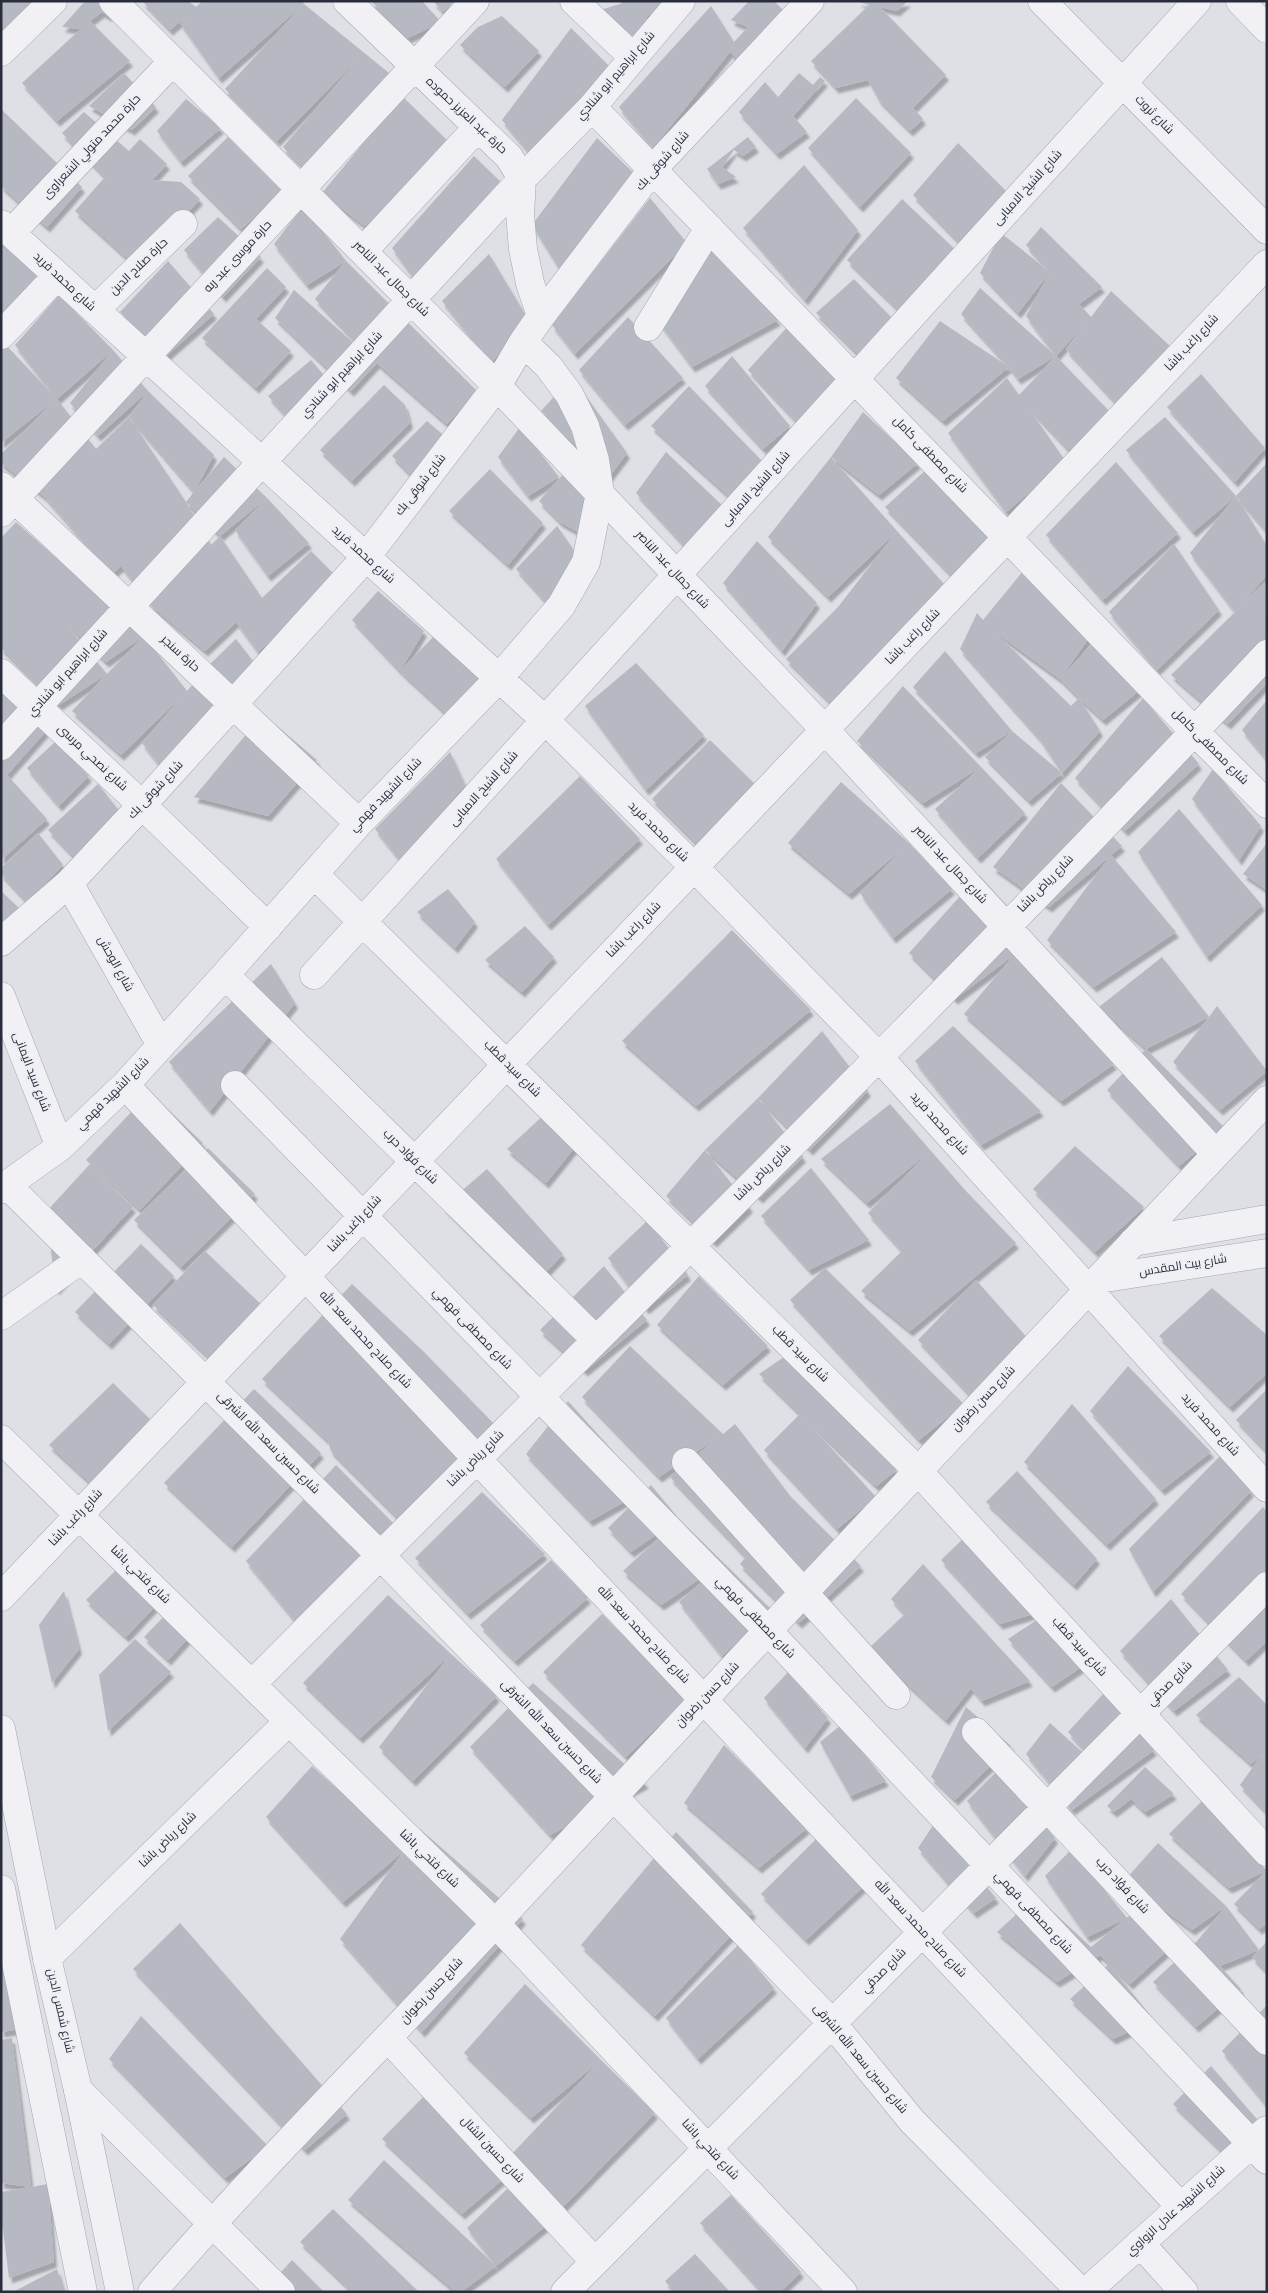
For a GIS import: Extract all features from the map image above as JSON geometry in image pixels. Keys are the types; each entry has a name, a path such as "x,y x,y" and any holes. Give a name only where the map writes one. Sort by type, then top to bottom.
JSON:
{"street":[{"path":"1,52 52,1"},
{"name":"شارع جمال عبد الناصر","path":"113,1 498,386 824,730 1216,1154"},
{"name":"حارة عبد العزيز حموده","path":"347,1 510,157 522,180"},
{"name":"حارة موسى عبد ربه","path":"6,499 146,356 475,1"},
{"path":"574,1 633,57"},
{"name":"شارع ابراهيم ابو شنادي","path":"1,746 261,462 592,107 680,1"},
{"name":"شارع شوقى بك","path":"1,942 69,882 142,805 366,557 498,386 523,342 541,316 652,170 810,1"},
{"name":"شارع ثروت","path":"1042,1 1267,230"},
{"name":"شارع الشيخ الامبابى","path":"314,975 1197,1"},
{"path":"1240,1 1267,29"},
{"name":"حارة محمد متولي الشعراوى","path":"6,229 173,61"},
{"name":"شارع مصطفى كامل","path":"592,107 1195,732 1267,804"},
{"path":"363,251 478,127"},
{"path":"522,180 520,214 523,249 530,283 541,316"},
{"name":"حارة صلاح الدين","path":"95,310 183,224"},
{"path":"648,327 709,228"},
{"name":"شارع محمد فريد","path":"6,229 546,721 694,867 878,1056 1094,1284 1266,1485"},
{"name":"شارع راغب باشا","path":"1,1597 1267,264"},
{"path":"1,335 57,276"},
{"name":"شارع الشهيد فهمي","path":"4,1187 60,1147 124,1085 225,976 359,822 499,678 561,606 586,562 600,493 595,460 585,426 569,394 548,366 523,342"},
{"name":"حارة سنجر","path":"6,499 129,607 359,822"},
{"name":"شارع رياض باشا","path":"252,1684 878,1056 1195,732 1267,654"},
{"name":"شارع نصحي مرسى","path":"1,674 142,805 268,927"},
{"name":"شارع سيد قطب","path":"314,874 916,1470 1267,1852"},
{"name":"شارع الوحش","path":"69,882 160,1045"},
{"name":"شارع فؤاد حرب","path":"225,976 595,1340"},
{"name":"شارع سيد اليمانى","path":"1,996 60,1147"},
{"name":"شارع صلاح محمد سعد الله","path":"124,1085 306,1276 1181,2207"},
{"name":"شارع مصطفى فهمي","path":"235,1085 769,1632 989,1866 1262,2145"},
{"name":"شارع حسن رضوان","path":"152,2292 212,2222 388,2038 613,1796 769,1632 916,1470 1267,1100"},
{"name":"شارع حسين سعد الله الشرقى","path":"4,1187 82,1259 380,1555 832,2023 912,2121 1081,2292"},
{"path":"1133,1242 1267,1219"},
{"name":"شارع بيت المقدس","path":"1094,1284 1267,1253"},
{"path":"1,1316 82,1259"},
{"name":"شارع فتحي باشا","path":"1,1439 495,1923 843,2292"},
{"path":"686,1462 896,1695"},
{"name":"شارع صدقي","path":"565,2292 1267,1586"},
{"name":"شارع رياض باشا","path":"47,1958 289,1722"},
{"name":"شارع شمس الدين","path":"1,1729 6,1787 78,2090 120,2292"},
{"name":"شارع فؤاد حرب","path":"976,1732 1267,2041"},
{"path":"1,1889 83,2292"},
{"name":"شارع حسين الشال","path":"388,2038 595,2262"},
{"path":"78,2090 281,2292"},
{"name":"شارع الشهيد عادل الزواوي","path":"1086,2292 1181,2207 1262,2145"},
{"path":"1140,2243 1184,2292"}],"building":[{"path":"1,1 36,1 1,35"},
{"path":"85,1 104,1 110,17 102,12 90,21 130,61 57,121 22,83 85,25 80,29 62,27"},
{"path":"142,1 188,1 196,7 202,1 302,1 304,4 219,78 180,23 190,13 170,30"},
{"path":"371,1 422,1 441,22 408,38"},
{"path":"433,1 455,1 443,12"},
{"path":"623,1 664,1 646,18 649,30 631,47 597,11 620,4"},
{"path":"749,1 774,1 789,16 743,65 730,52 653,148 619,107 711,6 734,42 748,27 731,20"},
{"path":"857,1 908,1 897,11 880,7 946,75 913,108 923,119 910,131 879,100 868,80 836,88 811,61 869,5"},
{"path":"304,4 394,77 307,171 283,147 361,56 277,141 225,89"},
{"path":"502,16 539,51 505,87 460,45 478,27"},
{"path":"571,28 612,69 531,155 502,120"},
{"path":"124,73 156,107 132,130 89,106"},
{"path":"799,73 813,85 820,77 825,81 793,116 807,132 777,154 739,112 765,82 778,97"},
{"path":"402,96 450,143 365,226 322,193"},
{"path":"856,98 911,153 860,207 808,148"},
{"path":"186,99 221,128 181,162 157,131"},
{"path":"1,109 82,187 47,227 1,186"},
{"path":"84,112 129,151 140,139 167,164 152,180 181,182 200,199 137,267 75,211 105,177 62,133"},
{"path":"228,137 283,192 241,229 188,176"},
{"path":"748,137 756,147 743,156 734,150 722,167 736,177 718,184 707,169"},
{"path":"597,138 637,176 560,270 532,225"},
{"path":"958,143 1009,194 960,243 913,195"},
{"path":"474,156 504,185 415,280 392,248"},
{"path":"804,165 858,230 805,300 743,228"},
{"path":"650,198 687,243 575,354 552,325"},
{"path":"902,199 959,253 900,311 847,260"},
{"path":"303,206 346,261 307,285 274,244"},
{"path":"218,217 261,257 223,297 184,250"},
{"path":"1041,227 1102,287 1079,304 1091,317 1111,291 1172,348 1118,405 1066,349 1088,320 1056,356 1026,316 1050,272 1026,245"},
{"path":"1001,233 1050,272 1018,313 980,273"},
{"path":"1,238 40,279 1,321"},
{"path":"707,247 778,320 692,367 658,321"},
{"path":"489,254 528,319 491,363 442,301"},
{"path":"168,261 214,314 165,357 120,312"},
{"path":"346,261 477,391 447,424 377,363 351,391 275,318 294,290 374,361 315,299"},
{"path":"267,268 286,287 256,319 291,351 256,388 202,338"},
{"path":"854,279 893,319 858,354 816,313"},
{"path":"980,288 1056,356 1018,379 961,314"},
{"path":"59,295 113,350 57,399 96,449 129,417 186,502 211,545 220,536 262,598 311,551 338,578 258,652 236,622 205,651 153,607 121,566 112,574 45,497 1,463 1,454 55,400 1,443 1,350 6,345 55,397 15,345"},
{"path":"628,317 683,378 625,425 579,370"},
{"path":"940,321 1009,367 943,421 896,378"},
{"path":"790,324 841,379 798,423 748,370"},
{"path":"113,350 148,391 98,436 70,403"},
{"path":"732,356 790,426 763,449 705,386"},
{"path":"1056,356 1113,415 1069,450 1027,406 1066,462 1006,512 948,433 1007,378 1019,395"},
{"path":"311,360 328,380 291,421 268,396"},
{"path":"1201,374 1265,448 1235,482 1167,407"},
{"path":"572,377 627,453 609,477 541,411"},
{"path":"384,385 405,405 410,423 352,481 320,450"},
{"path":"689,386 765,464 732,499 651,426"},
{"path":"148,391 214,455 194,492 129,417"},
{"path":"863,412 918,463 879,495 831,457"},
{"path":"1165,417 1236,496 1193,532 1126,450"},
{"path":"427,421 447,438 413,477 392,456"},
{"path":"520,427 559,477 528,496 498,457"},
{"path":"666,452 725,508 684,545 636,493"},
{"path":"224,457 267,498 220,536 186,502"},
{"path":"831,457 897,531 828,597 768,537"},
{"path":"1116,462 1178,533 1103,600 1046,535"},
{"path":"1267,463 1267,532 1236,496"},
{"path":"928,468 997,545 959,583 885,507"},
{"path":"490,469 543,523 508,565 449,511"},
{"path":"567,470 591,504 580,533 560,522 539,501"},
{"path":"1236,496 1267,546 1267,575 1237,609 1265,582 1267,683 1228,724 1171,675 1235,612 1190,553"},
{"path":"267,498 309,543 268,576 235,530"},
{"path":"16,522 144,636 106,662 63,621 107,674 59,705 1,648 1,538"},
{"path":"557,526 578,556 546,602 516,569"},
{"path":"897,531 951,592 835,707 786,659 838,607"},
{"path":"757,541 817,603 782,651 723,583"},
{"path":"1174,544 1219,610 1157,670 1109,612"},
{"path":"1023,571 1091,635 1060,679 995,632 1071,706 1079,698 1100,731 1062,773 1039,738 960,649 977,613 983,620"},
{"path":"378,591 424,631 400,671 352,620"},
{"path":"437,633 483,681 451,718 400,671"},
{"path":"144,636 187,691 194,683 220,708 162,768 142,743 185,693 121,755 72,711"},
{"path":"236,639 256,665 233,689 209,665"},
{"path":"1092,644 1140,690 1103,720 1060,679"},
{"path":"945,651 1012,731 976,753 913,687"},
{"path":"636,663 704,735 646,790 585,706"},
{"path":"903,686 981,767 923,803 857,741"},
{"path":"1,691 46,731 7,775 47,819 1,860"},
{"path":"1143,698 1199,764 1125,831 1075,778"},
{"path":"1267,700 1267,760 1242,730"},
{"path":"263,714 317,760 268,816 194,797"},
{"path":"1012,731 1062,773 1029,801 985,757"},
{"path":"710,740 759,788 701,848 652,799"},
{"path":"56,741 89,776 59,806 27,768"},
{"path":"450,752 465,785 400,860 375,829"},
{"path":"981,767 1025,813 978,858 935,809"},
{"path":"1213,769 1261,826 1239,860 1192,799"},
{"path":"580,776 640,839 548,925 496,859"},
{"path":"841,782 909,843 952,889 893,938 860,893 907,845 849,894 788,843"},
{"path":"1061,783 1122,846 1049,907 993,867"},
{"path":"98,784 121,813 75,858 48,830"},
{"path":"1179,809 1262,905 1207,957 1138,852"},
{"path":"38,833 63,865 27,902 1,874 1,868"},
{"path":"1267,843 1267,890 1243,874"},
{"path":"1111,855 1176,932 1094,987 1047,940"},
{"path":"979,875 1037,939 955,999 909,953"},
{"path":"448,889 475,922 455,948 417,912"},
{"path":"1,891 19,908 1,923"},
{"path":"525,926 554,957 522,992 485,960"},
{"path":"732,930 811,1010 696,1106 622,1041"},
{"path":"1014,955 1114,1064 1061,1101 964,1014"},
{"path":"1162,957 1209,1017 1146,1049 1099,1007"},
{"path":"271,964 295,1003 210,1111 169,1062"},
{"path":"1217,1006 1267,1071 1220,1110 1173,1062"},
{"path":"953,1026 1041,1111 981,1145 915,1061"},
{"path":"822,1031 868,1091 810,1150 758,1098"},
{"path":"1146,1049 1225,1128 1179,1166 1107,1090"},
{"path":"150,1092 203,1143 140,1210 86,1160"},
{"path":"758,1098 803,1157 760,1198 705,1150"},
{"path":"890,1104 965,1190 1016,1243 910,1331 861,1291 902,1251 868,1213 930,1151 867,1203 821,1159"},
{"path":"547,1112 575,1147 546,1183 507,1149"},
{"path":"1075,1146 1144,1207 1095,1252 1033,1189"},
{"path":"208,1148 255,1194 181,1267 134,1220"},
{"path":"705,1150 750,1207 714,1242 666,1196"},
{"path":"89,1165 133,1207 56,1290 46,1212"},
{"path":"811,1168 869,1240 809,1270 761,1216"},
{"path":"487,1169 563,1254 528,1291 443,1207"},
{"path":"648,1220 688,1275 646,1309 608,1258"},
{"path":"141,1244 174,1276 109,1344 75,1312"},
{"path":"205,1251 268,1311 217,1365 153,1305"},
{"path":"604,1266 647,1320 585,1371 540,1330"},
{"path":"825,1268 964,1404 919,1440 790,1300"},
{"path":"699,1276 768,1346 723,1385 657,1325"},
{"path":"976,1280 1030,1341 972,1397 918,1340"},
{"path":"352,1284 424,1352 498,1428 402,1522 331,1451 328,1441 262,1379"},
{"path":"1212,1288 1267,1335 1267,1373 1230,1407 1159,1336"},
{"path":"630,1346 723,1434 735,1424 791,1497 861,1566 799,1623 740,1564 746,1557 670,1477 721,1435 659,1477 582,1397"},
{"path":"784,1357 897,1470 876,1486 803,1417 876,1497 837,1529 764,1450 800,1414 759,1374"},
{"path":"1128,1366 1211,1452 1162,1490 1090,1411"},
{"path":"113,1383 153,1422 95,1487 49,1445"},
{"path":"254,1389 321,1453 232,1547 164,1483"},
{"path":"1267,1389 1267,1452 1236,1420"},
{"path":"568,1401 647,1489 590,1521 526,1454"},
{"path":"1072,1404 1156,1499 1107,1545 1024,1462"},
{"path":"1220,1456 1251,1491 1153,1592 1129,1549"},
{"path":"336,1465 398,1528 300,1627 246,1561"},
{"path":"1017,1471 1097,1559 1074,1585 986,1502"},
{"path":"651,1485 679,1519 631,1552 608,1528"},
{"path":"482,1492 545,1554 468,1614 415,1558"},
{"path":"1263,1507 1267,1512 1267,1641 1246,1661 1181,1594"},
{"path":"679,1519 771,1609 722,1656 679,1602 723,1563 661,1605 623,1571"},
{"path":"967,1535 1033,1614 1000,1624 941,1560"},
{"path":"551,1560 588,1598 515,1661 480,1625"},
{"path":"923,1564 1030,1681 982,1701 971,1688 946,1720 869,1648 905,1614 891,1599"},
{"path":"118,1568 155,1606 126,1637 86,1600"},
{"path":"64,1591 79,1649 52,1683 39,1625"},
{"path":"388,1595 451,1654 360,1738 303,1683"},
{"path":"1171,1599 1228,1670 1174,1711 1120,1651"},
{"path":"171,1609 192,1634 168,1660 144,1637"},
{"path":"602,1614 685,1699 626,1757 543,1672"},
{"path":"1037,1620 1083,1666 1052,1687 1008,1639"},
{"path":"135,1639 171,1672 108,1731 99,1675"},
{"path":"451,1654 497,1696 413,1781 379,1747"},
{"path":"788,1672 828,1718 805,1748 764,1698"},
{"path":"1239,1677 1267,1705 1267,1813 1240,1785 1263,1753 1251,1764 1196,1715"},
{"path":"533,1683 646,1783 550,1835 470,1747"},
{"path":"1104,1693 1154,1750 1072,1810 1026,1754 1050,1723 1110,1777 1068,1732"},
{"path":"966,1707 1011,1746 955,1800 931,1777"},
{"path":"841,1725 886,1781 850,1796 820,1742"},
{"path":"724,1745 807,1828 759,1868 684,1803"},
{"path":"312,1766 405,1850 343,1902 266,1817"},
{"path":"1145,1767 1174,1794 1145,1812 1131,1799 1114,1812 1107,1806"},
{"path":"999,1769 1055,1838 1025,1876 967,1801"},
{"path":"1204,1799 1267,1871 1267,1924 1259,1929 1234,1904 1266,1871 1229,1888 1169,1834"},
{"path":"934,1824 996,1898 974,1913 918,1848"},
{"path":"420,1829 523,1919 422,2032 340,1939"},
{"path":"676,1832 753,1912 655,2016 581,1945"},
{"path":"816,1839 865,1885 806,1940 761,1894"},
{"path":"1158,1843 1226,1906 1192,1930 1124,1881"},
{"path":"1072,1849 1127,1918 1087,1937 1045,1876"},
{"path":"1036,1896 1091,1947 1134,1912 1169,1949 1130,1984 1100,1955 1057,1982 997,1932"},
{"path":"1226,1906 1259,1950 1220,1966 1241,1989 1196,2027 1153,1982 1197,1941"},
{"path":"180,1923 347,2114 305,2150 133,1969"},
{"path":"1267,1941 1267,1972 1252,1957"},
{"path":"738,1945 774,1988 698,2059 666,2018"},
{"path":"1,1956 20,2029 1,2032"},
{"path":"1109,1964 1154,2020 1113,2039 1070,1999"},
{"path":"525,1984 601,2060 531,2118 464,2053"},
{"path":"1267,2005 1267,2106 1222,2051"},
{"path":"141,2016 268,2146 225,2178 109,2059"},
{"path":"12,2038 31,2187 1,2183 1,2040"},
{"path":"601,2060 655,2113 559,2211 509,2157"},
{"path":"1211,2066 1261,2124 1227,2156 1173,2104"},
{"path":"423,2097 503,2179 462,2214 382,2139"},
{"path":"384,2160 496,2266 461,2292 456,2292 348,2200"},
{"path":"48,2184 54,2262 9,2278 1,2214 1,2192"},
{"path":"507,2189 547,2225 496,2266 467,2228"},
{"path":"731,2195 801,2272 780,2292 762,2292 700,2223"},
{"path":"333,2209 419,2292 353,2292 300,2242"},
{"path":"695,2254 730,2292 674,2292 665,2281"},
{"path":"292,2260 324,2292 263,2292"},
{"path":"57,2269 64,2292 13,2292"}]}
